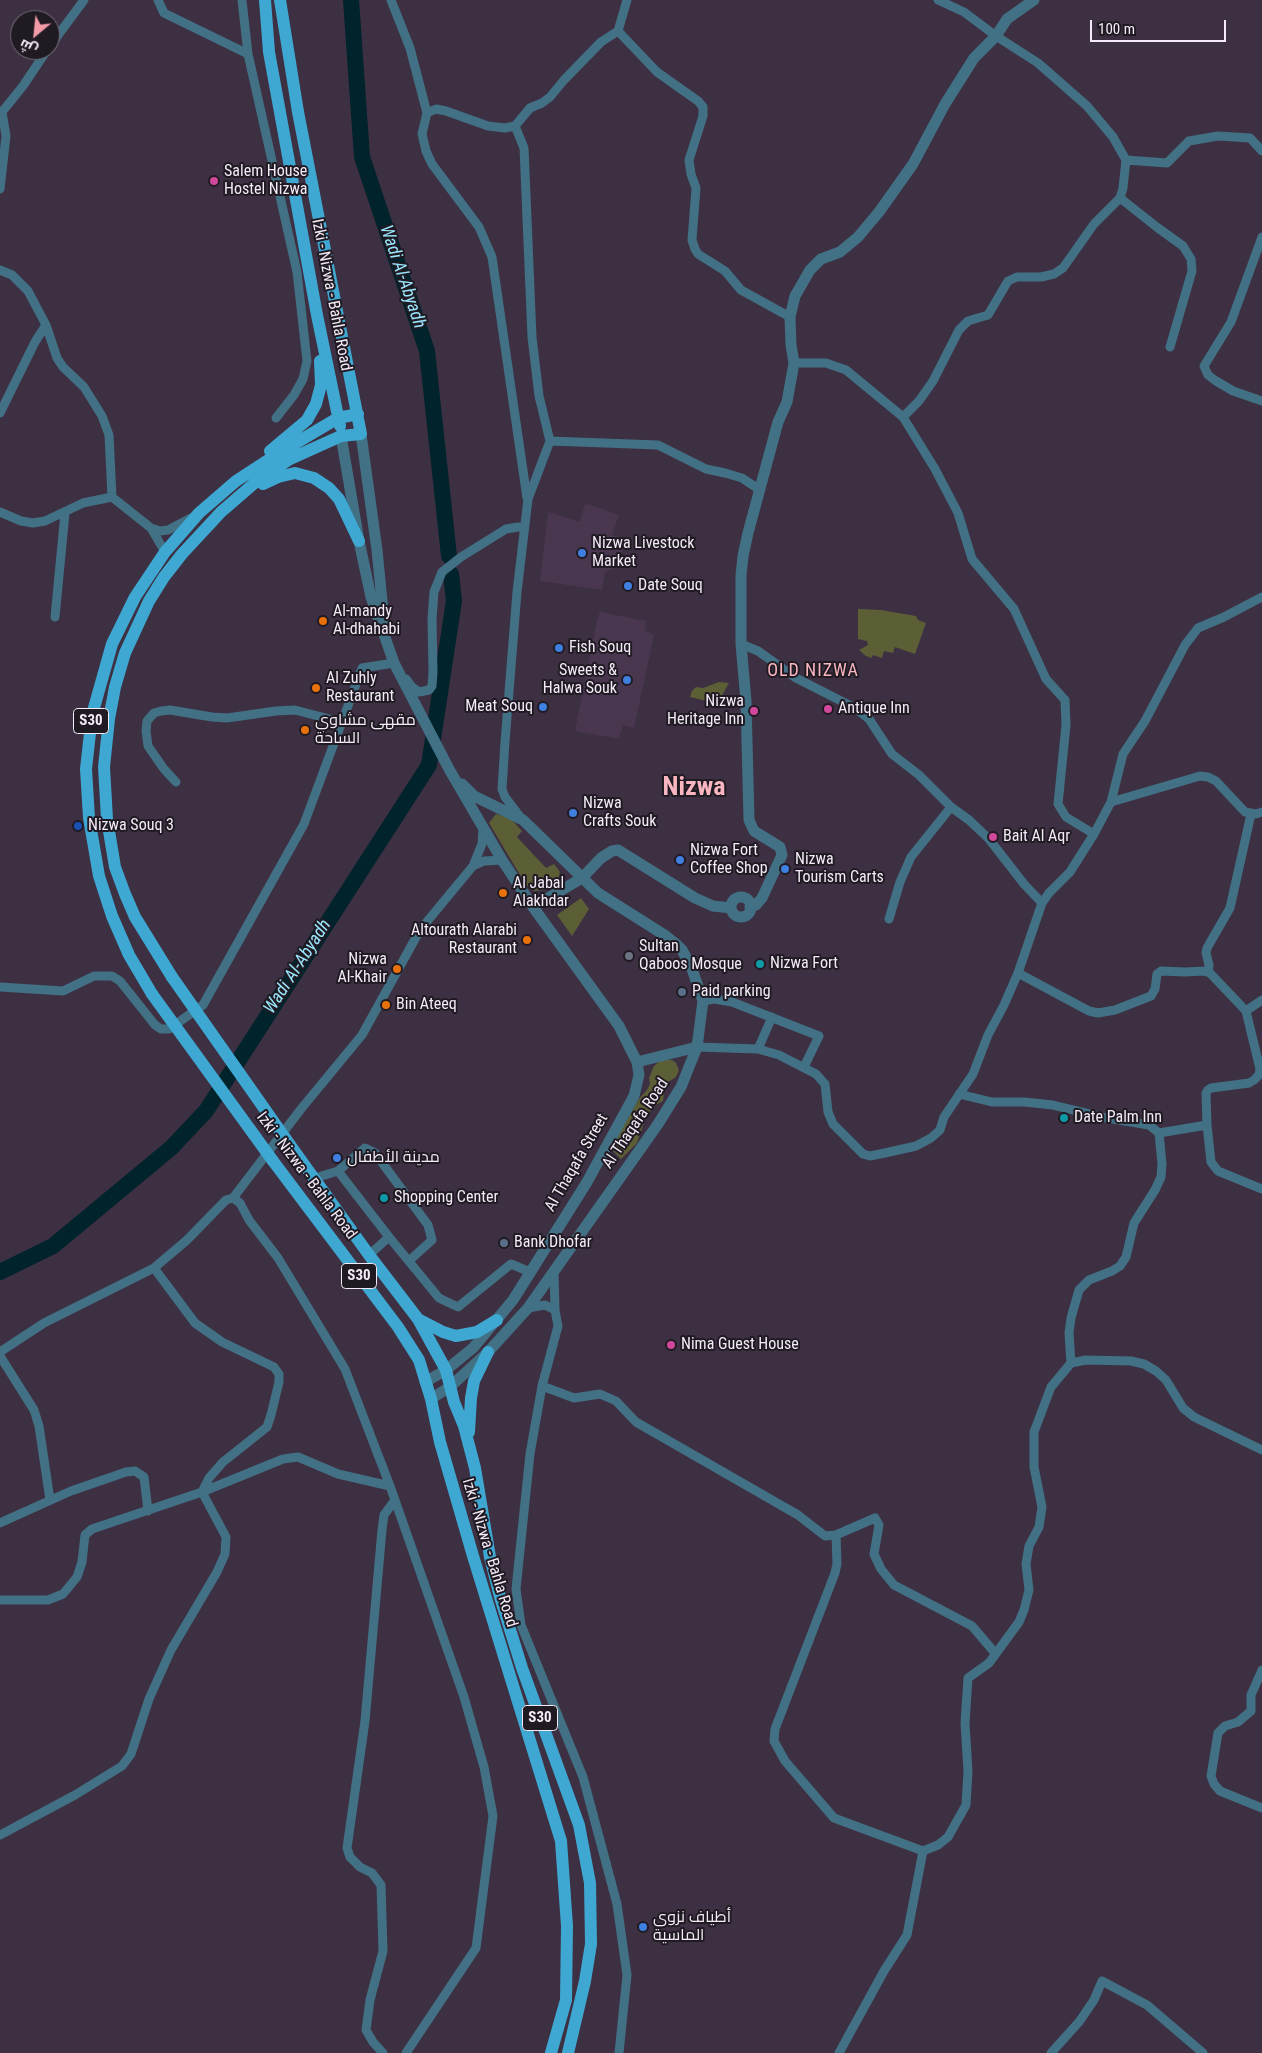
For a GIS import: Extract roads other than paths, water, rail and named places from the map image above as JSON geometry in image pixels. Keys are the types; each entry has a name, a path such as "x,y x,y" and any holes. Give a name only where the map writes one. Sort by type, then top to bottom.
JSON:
{"main road":[{"name":"Izki - Nizwa - Bahla Road","path":"265,0 269,52 341,436"},
{"name":"Izki - Nizwa - Bahla Road","path":"280,0 298,112 361,434 341,436 290,459 258,480 221,512 182,554 149,601 125,653 114,687 104,767 107,819 115,867 135,917 172,977 285,1138 369,1255 418,1319 446,1370 454,1402 457,1406 469,1445 486,1526 490,1557 500,1597 522,1668 579,1825 590,1883 591,1944 585,1981 568,2053"},
{"path":"236,480 307,420 316,404 321,385 317,315"},
{"name":"Izki - Nizwa - Bahla Road","path":"358,414 338,418 236,480 199,514 165,552 135,597 112,644 92,715 86,769 89,818 99,876 112,916 129,955 152,994 416,1354 431,1399 440,1442 473,1556 561,1841 567,1926 566,2000 551,2053"},
{"path":"221,512 256,487 278,477 295,473 314,478 329,488 339,499 358,541"},
{"path":"418,1319 443,1332 456,1336 477,1332 497,1320"},
{"path":"469,1445 471,1398 474,1381 488,1352"},
{"path":"577,2053 583,2018 585,1981"}],"street":[{"path":"60,32 84,0"},
{"path":"158,0 164,12 248,54"},
{"path":"242,0 248,54 297,272 307,361 302,379 294,395 276,418"},
{"path":"391,0 410,48 427,113 422,134 426,152 440,175 479,227 492,257 528,500"},
{"path":"427,113 436,110 446,111 488,126 505,128 515,126 530,108 550,97 601,42 618,31 627,0"},
{"path":"903,417 919,401 933,381 959,330 968,321 988,315 1008,281 1017,277 1041,277 1054,274 1064,268 1094,224 1120,198 1126,160 1113,137 1087,106 1038,63 996,36 964,12 938,0"},
{"path":"533,907 582,878 601,858 612,851 618,850 695,898 713,906 731,908 734,900 740,897 748,900 750,907 756,905 762,898 782,855 780,847 754,831 748,820 746,701 740,644 743,556 778,422 787,402 794,363 790,318 795,296 810,270 821,259 840,252 858,237 879,212 913,164 945,104 974,58 996,36 1006,19 1034,0"},
{"path":"618,31 657,72 698,101 703,107 703,116 689,160 696,188 692,240 695,249 698,254 725,271 742,290 790,318"},
{"path":"0,189 6,136 2,112 40,60"},
{"path":"515,126 524,148 532,337 539,396 550,441 528,500 524,527 502,785 505,797 522,820"},
{"path":"1126,160 1166,163 1189,141 1218,136 1250,138 1262,151"},
{"path":"1120,198 1183,246 1191,260 1192,270 1170,347"},
{"path":"1262,237 1231,322 1204,366 1208,374 1216,381 1233,391 1262,401"},
{"path":"0,270 12,275 28,291 46,325 57,358 63,367 84,387 102,416 109,435 112,497 151,528 160,531 168,530 199,514"},
{"path":"0,414 35,342 46,325"},
{"path":"794,363 826,363 846,370 903,417 935,469 958,513 972,558 1014,609 1046,679 1065,700 1066,725 1058,804 1066,817 1094,834"},
{"path":"361,434 377,550 386,643"},
{"path":"341,436 358,541 371,597 394,663 449,769 483,829 533,907 619,1026 637,1062 697,1047 758,1049 779,1055 816,1074 825,1084 828,1112 833,1124 858,1150 870,1156 916,1146 931,1138 940,1130 944,1117 973,1074 988,1035 1018,973 1042,903 1049,892 1070,872 1094,834 1111,802 1124,754 1145,721 1185,645 1198,628 1224,617 1262,596"},
{"path":"550,441 658,445 706,469 725,472 742,478 760,490"},
{"path":"0,512 21,521 33,523 45,521 65,513 83,503 112,497"},
{"path":"55,617 65,513"},
{"path":"394,663 416,690 420,692 429,690 432,686 433,672 432,619 434,592 442,572 461,557 506,529 518,526 524,527"},
{"path":"151,528 165,552"},
{"path":"740,644 758,651 796,678 855,708 869,719 892,754 919,775 951,807 969,820 989,839 1024,884 1042,903"},
{"path":"0,987 63,991 94,976 112,976 120,981 155,1025 161,1029 169,1029 203,1005 304,824 362,668 394,663"},
{"path":"176,782 148,746 147,721 154,713 161,710 227,718 295,710 341,722"},
{"name":"Al Thaqafa Road","path":"431,1399 451,1386 488,1352 528,1308 668,1109 681,1087 697,1047 703,1001 691,966 682,950 666,936 598,893 522,820 466,790 449,769"},
{"path":"1111,802 1200,776 1216,781 1245,812 1251,814 1262,812"},
{"path":"50,1500 39,1426 34,1410 0,1354 44,1324 154,1268 187,1240 226,1200 233,1198 301,1109 362,1035 420,930 473,866 482,844 484,816 502,785"},
{"path":"889,919 900,882 911,857 951,807"},
{"path":"1208,971 1207,948 1230,908 1251,814"},
{"path":"473,866 484,860 502,860"},
{"path":"1018,973 1089,1011 1098,1013 1115,1010 1151,996 1155,989 1157,974 1161,971 1208,971 1246,1011 1260,1069 1259,1075 1254,1080 1208,1090 1206,1093 1210,1156 1214,1167 1223,1173 1262,1189"},
{"path":"703,1001 714,999 732,1002 819,1036 804,1067"},
{"path":"1246,1011 1262,1000"},
{"path":"758,1049 772,1017"},
{"name":"Al Thaqafa Street","path":"425,1382 446,1370 472,1348 497,1320 530,1272 587,1182 634,1096 639,1075 637,1062"},
{"path":"958,1094 992,1102 1024,1102 1053,1105 1149,1126 1159,1134 1162,1164 1160,1177 1155,1190 1134,1223 1126,1257 1120,1266 1112,1272 1089,1280 1079,1290 1070,1318 1069,1333 1072,1362"},
{"path":"1159,1134 1207,1125"},
{"path":"315,1178 338,1171 364,1148 375,1153 428,1224 432,1240 410,1260"},
{"path":"338,1171 439,1298 458,1307 511,1264 530,1272"},
{"path":"233,1198 240,1203 278,1258 345,1369 390,1486 464,1697 484,1767 493,1816 476,1948 406,2053"},
{"path":"369,1255 389,1237"},
{"path":"154,1268 195,1323 222,1342 274,1367 279,1374 279,1382 267,1427 223,1462 209,1478 202,1492"},
{"path":"554,1273 555,1310 558,1326 542,1386 530,1454 516,1589 517,1604 522,1625 583,1777 617,1904 627,1974 619,2053"},
{"path":"528,1308 545,1305 555,1310"},
{"path":"836,1535 837,1564 835,1573 775,1730 774,1741 785,1761 834,1818 923,1851 938,1845 948,1837 966,1805 968,1772 964,1724 968,1678 989,1663 1019,1622 1029,1590 1026,1564 1029,1546 1038,1527 1042,1507 1034,1467 1034,1432 1051,1387 1072,1362 1086,1360 1131,1361 1144,1364 1166,1380 1184,1408 1194,1416 1262,1450"},
{"path":"542,1386 574,1398 600,1394 616,1401 636,1422 798,1515 825,1536 836,1535 875,1518 878,1524 874,1554 881,1569 894,1585 972,1626 996,1653"},
{"path":"0,1600 48,1600 62,1594 77,1577 82,1562 85,1535 92,1529 202,1492 282,1459 298,1458 338,1474 390,1486"},
{"path":"0,1523 50,1500 126,1472 135,1471 144,1477 148,1511"},
{"path":"0,1835 75,1795 122,1766 131,1754 149,1699 171,1650 217,1572 224,1554 226,1538 202,1492"},
{"path":"383,2053 373,2042 366,2030 370,2000 383,1951 381,1884 372,1873 360,1867 350,1857 347,1848 365,1721 384,1515 395,1500"},
{"path":"1262,1670 1251,1695 1251,1711 1238,1722 1225,1726 1218,1733 1211,1776 1214,1784 1220,1791 1262,1808"},
{"path":"838,2053 884,1971 907,1935 923,1851"},
{"path":"1052,2053 1079,2022 1094,2000 1102,1981 1147,2005 1203,2053"}],"waterway":[{"name":"Wadi Al-Abyadh","path":"351,0 362,157 427,351 449,556"},
{"name":"Wadi Al-Abyadh","path":"0,1272 53,1246 171,1148 206,1111 429,765 454,601 451,574"}],"place":[{"name":"Salem House Hostel Nizwa","path":"214,181"},
{"name":"Nizwa Livestock Market","path":"582,553"},
{"name":"Date Souq","path":"628,586"},
{"name":"Al-mandy Al-dhahabi","path":"323,621"},
{"name":"Fish Souq","path":"559,648"},
{"name":"Sweets & Halwa Souk","path":"627,680"},
{"name":"Al Zuhly Restaurant","path":"316,688"},
{"name":"Meat Souq","path":"543,707"},
{"name":"Antique Inn","path":"828,709"},
{"name":"Nizwa Heritage Inn","path":"754,711"},
{"name":"مقهى مشاوي الساحة","path":"305,730"},
{"name":"Nizwa Crafts Souk","path":"573,813"},
{"name":"Nizwa Souq 3","path":"78,826"},
{"name":"Bait Al Aqr","path":"993,837"},
{"name":"Nizwa Fort Coffee Shop","path":"680,860"},
{"name":"Nizwa Tourism Carts","path":"785,869"},
{"name":"Al Jabal Alakhdar","path":"503,893"},
{"name":"Altourath Alarabi Restaurant","path":"527,940"},
{"name":"Sultan Qaboos Mosque","path":"629,956"},
{"name":"Nizwa Fort","path":"760,964"},
{"name":"Nizwa Al-Khair","path":"397,969"},
{"name":"Paid parking","path":"682,992"},
{"name":"Bin Ateeq","path":"386,1005"},
{"name":"Date Palm Inn","path":"1064,1118"},
{"name":"مدينة الأطفال","path":"337,1158"},
{"name":"Shopping Center","path":"384,1198"},
{"name":"Bank Dhofar","path":"504,1243"},
{"name":"Nima Guest House","path":"671,1345"},
{"name":"أطياف نزوى الماسية","path":"643,1927"}],"district":[{"name":"OLD NIZWA","path":"813,671"},
{"name":"Nizwa","path":"694,788"}]}
